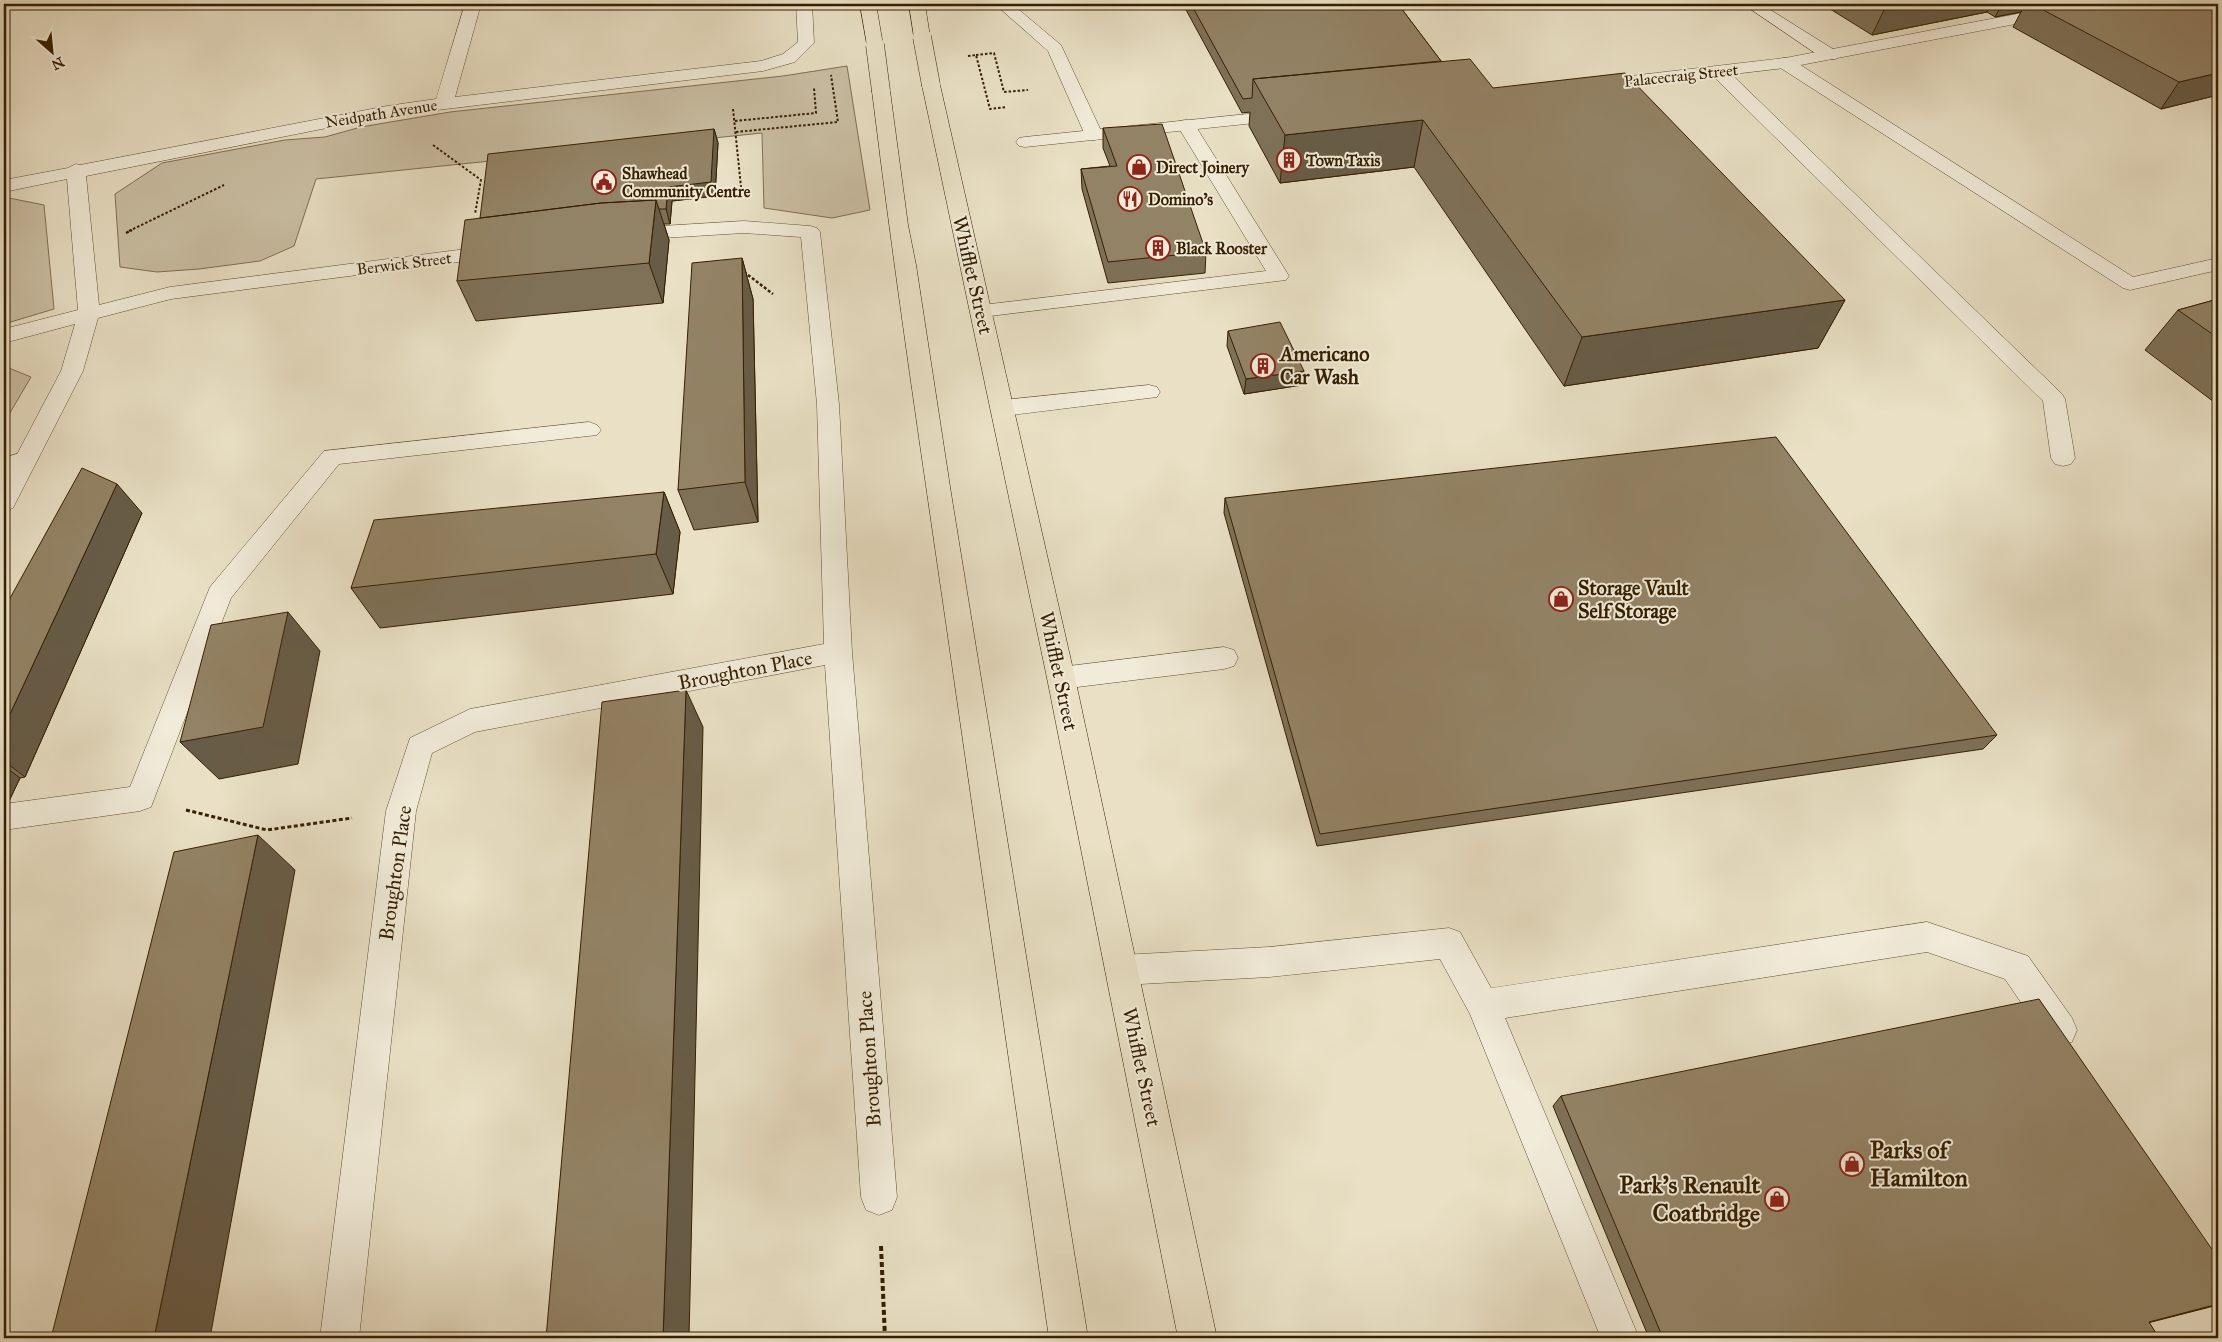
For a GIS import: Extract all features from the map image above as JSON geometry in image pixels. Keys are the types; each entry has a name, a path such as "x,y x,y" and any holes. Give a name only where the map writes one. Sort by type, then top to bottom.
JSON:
{"main road":[{"path":"868,4 898,225 906,265 939,493 1069,1338"},
{"name":"Whifflet Street","path":"917,4 931,85 1061,678 1198,1338"}],"street":[{"path":"444,103 473,4"},
{"name":"Neidpath Avenue","path":"4,186 76,170 387,111 763,66 789,58 806,43 804,4"},
{"path":"1003,4 1055,49 1094,135"},
{"path":"1751,4 1830,55"},
{"name":"Palacecraig Street","path":"1580,86 1719,72 1785,63 2094,4"},
{"path":"1785,63 2130,284 2218,264"},
{"path":"1719,72 2054,399 2063,458"},
{"path":"1025,142 1304,114"},
{"path":"982,311 1279,276 1186,126"},
{"path":"4,502 72,371 88,314 76,170"},
{"path":"615,235 744,227"},
{"name":"Broughton Place","path":"744,227 810,232 828,404 838,652 879,1198"},
{"name":"Berwick Street","path":"4,336 170,293 517,248"},
{"path":"1003,408 1149,392"},
{"path":"4,817 140,798 219,594 332,457 589,430"},
{"path":"4,466 26,459"},
{"name":"Broughton Place","path":"338,1338 401,811 420,746 470,721 838,652"},
{"path":"1061,678 1224,658"},
{"path":"1483,1005 1927,937 2016,967 2078,1056"},
{"path":"1122,970 1269,962 1449,942 1483,1005 1620,1338"}],"path":[{"path":"729,71 744,227"},
{"path":"735,121 816,113 814,84"},
{"path":"387,111 481,180 468,254"},
{"path":"736,132 838,122"},
{"path":"83,254 226,184"},
{"path":"691,229 708,245 790,307 818,305"},
{"path":"140,798 267,830 401,811"},
{"path":"879,1198 886,1338"}],"shaded area":[{"path":"847,66 870,210 832,218 764,208 762,133 316,179 294,246 260,261 199,269 157,272 120,267 115,194 162,163 285,140 325,137 361,127 450,112 783,76"},
{"path":"4,197 44,205 54,309 4,324"},
{"path":"4,366 31,377 4,423"}],"building":[{"path":"1191,4 1398,4 1441,61 1253,79 1252,98 1243,99"},
{"path":"1874,4 1915,4 1884,10"},
{"path":"2032,4 2208,4 2218,8 2218,73 2179,82"},
{"path":"1470,59 1493,88 1625,73 1845,300 1582,337 1423,120 1285,135 1253,79"},
{"path":"1162,124 1206,252 1108,262 1081,169 1117,166 1103,128"},
{"name":"Shawhead Community Centre","path":"714,129 711,182 668,187 666,209 659,209 656,200 601,203 480,218 488,154"},
{"path":"656,200 649,263 457,281 465,220 601,203"},
{"path":"742,258 745,482 678,490 692,263"},
{"path":"2218,299 2218,338 2178,310"},
{"name":"Americano Car Wash","path":"1280,322 1304,371 1246,379 1228,331"},
{"name":"Storage Vault Self Storage","path":"1776,437 1997,735 1320,834 1225,498"},
{"path":"82,468 117,484 4,727 4,609"},
{"path":"664,492 656,554 351,588 374,520"},
{"path":"288,612 263,727 180,742 211,625"},
{"path":"686,690 663,1338 546,1338 602,702"},
{"path":"258,835 154,1338 51,1338 174,852"},
{"name":"Parks of Hamilton","path":"2039,999 2218,1258 2218,1304 2149,1322 2159,1338 1663,1338 1561,1096"}],"place":[{"name":"Town Taxis","path":"1289,160"},
{"name":"Direct Joinery","path":"1139,167"},
{"name":"Shawhead Community Centre","path":"604,182"},
{"name":"Domino's","path":"1130,199"},
{"name":"Black Rooster","path":"1158,248"},
{"name":"Americano Car Wash","path":"1263,366"},
{"name":"Storage Vault Self Storage","path":"1561,599"},
{"name":"Parks of Hamilton","path":"1852,1164"},
{"name":"Park's Renault Coatbridge","path":"1777,1199"}]}
